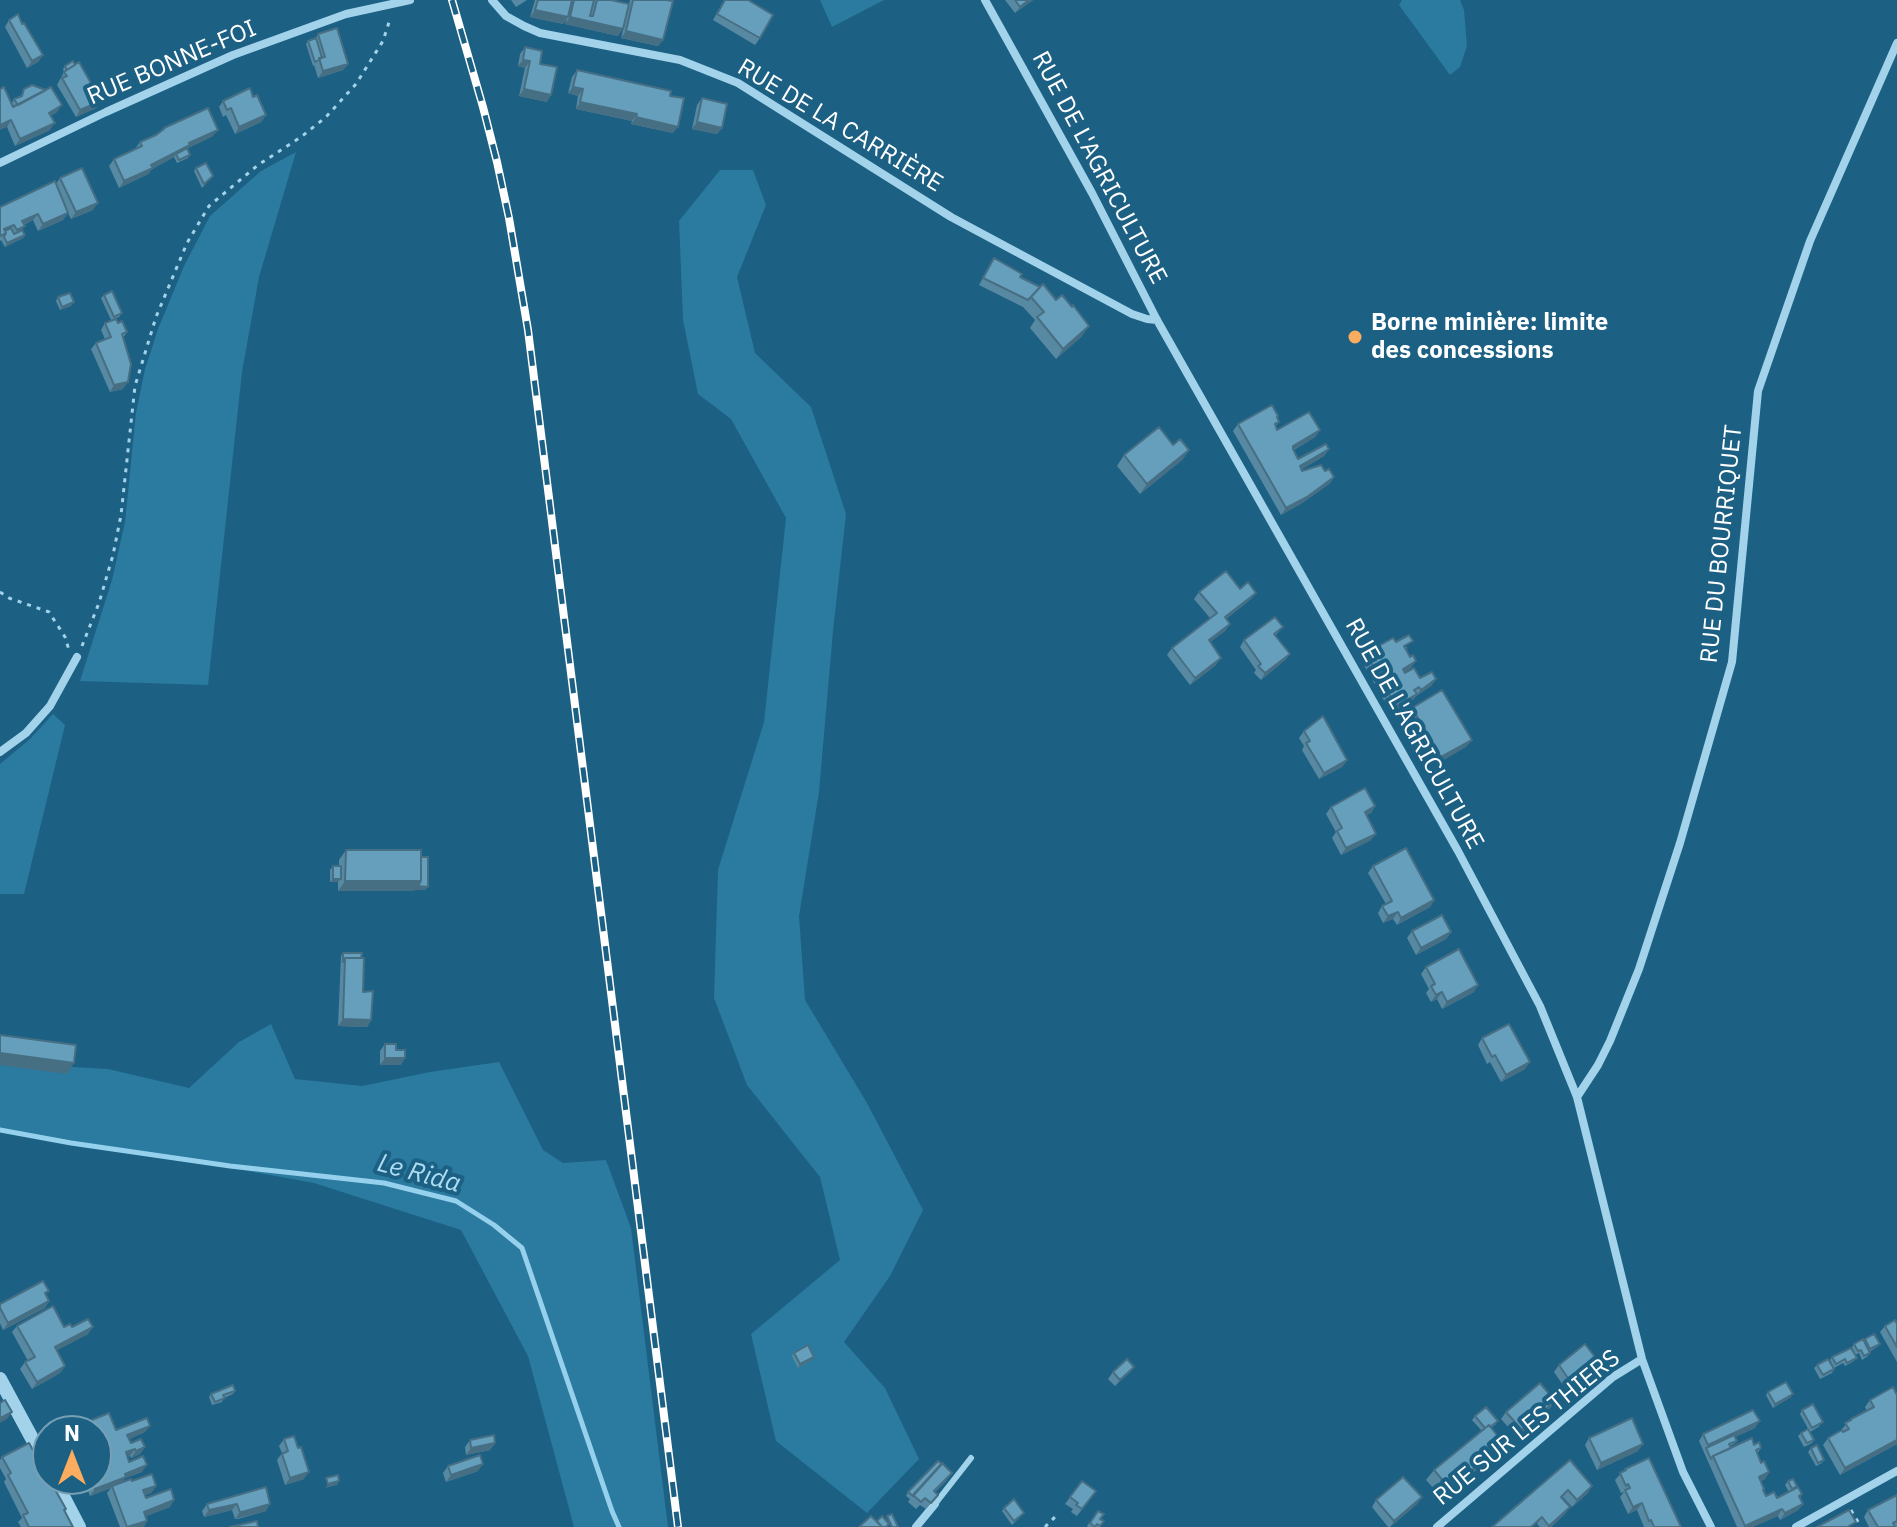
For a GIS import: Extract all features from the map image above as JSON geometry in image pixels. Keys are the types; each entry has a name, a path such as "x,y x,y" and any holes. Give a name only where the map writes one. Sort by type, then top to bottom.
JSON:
{"street":[{"name":"RUE BONNE-FOI","path":"0,163 233,55 346,14 410,0"},
{"name":"RUE DE LA CARRIÈRE","path":"492,0 506,16 540,33 680,60 738,83 951,217 1132,314 1157,320"},
{"name":"RUE DE L'AGRICULTURE","path":"985,0 1092,193 1157,320 1458,851 1540,1006 1577,1097 1642,1359 1683,1472 1711,1527"},
{"name":"RUE DU BOURRIQUET","path":"1577,1097 1610,1041 1639,969 1680,843 1732,662 1758,391 1810,241 1897,43"},
{"path":"0,752 26,733 50,706 75,661"},
{"name":"RUE SUR LES THIERS","path":"1437,1527 1613,1377 1642,1359"},
{"path":"0,1379 32,1438"},
{"path":"1796,1527 1897,1471"},
{"path":"62,1495 79,1527"},
{"path":"916,1527 935,1504"}],"lane":[{"path":"935,1504 971,1458"}],"path":[{"path":"75,661 99,603 113,555 121,515 135,386 156,317 187,243 209,206 258,165 326,117 356,84 383,41 395,4"},
{"path":"0,592 49,612 65,637 75,661"},
{"path":"1845,1499 1861,1527"},
{"path":"1045,1527 1056,1516"}],"shaded area":[{"path":"820,0 884,0 832,27"},
{"path":"1402,0 1460,0 1464,10 1467,46 1460,67 1450,75 1399,5"},
{"path":"296,152 259,277 242,372 208,685 80,681 112,580 125,522 136,413 145,369 158,329 184,266 210,216 261,171"},
{"path":"720,170 753,170 766,205 737,277 755,353 811,407 846,514 819,792 799,916 805,1000 867,1103 923,1210 890,1276 844,1342 885,1388 919,1459 867,1513 776,1441 751,1334 840,1260 820,1177 747,1085 714,998 718,870 764,722 786,518 731,419 698,394 683,320 679,221"},
{"path":"53,714 65,725 24,894 0,894 0,764 30,739"},
{"path":"271,1024 295,1079 362,1086 499,1062 543,1150 563,1163 606,1160 631,1228 668,1527 574,1527 528,1356 461,1230 314,1183 0,1130 0,1052 39,1065 108,1069 189,1088 239,1042"}],"building":[{"path":"538,0 572,0 568,17 535,10"},
{"path":"574,0 594,0 590,16 593,16 597,0 629,4 623,29 570,17"},
{"path":"633,0 673,1 663,40 626,31"},
{"path":"725,0 748,0 773,15 760,38 717,14"},
{"path":"1015,0 1029,0 1020,7"},
{"path":"18,14 43,55 32,61 9,20"},
{"path":"337,28 348,64 323,71 319,58 325,57 318,34"},
{"path":"316,38 322,58 315,62 308,41"},
{"path":"525,47 542,51 540,64 557,67 551,95 524,89 530,61 523,60"},
{"path":"73,61 75,65 67,70 65,66"},
{"path":"79,62 101,101 80,110 62,78 67,76 64,72"},
{"path":"577,70 671,91 670,96 684,98 678,127 636,117 637,114 580,102 583,89 573,87"},
{"path":"32,85 46,90 18,105 14,99 22,96 24,89"},
{"path":"4,87 13,107 51,87 62,105 49,113 55,123 20,139 11,120 0,125 0,89"},
{"path":"250,88 253,97 257,95 266,115 239,127 231,108 227,110 223,101"},
{"path":"702,98 727,104 722,128 697,122"},
{"path":"208,108 218,130 151,165 153,168 124,181 114,159 142,146 140,142 164,128"},
{"path":"187,148 190,155 179,160 176,154"},
{"path":"206,163 213,176 204,184 196,168"},
{"path":"82,168 98,203 76,212 60,178"},
{"path":"55,181 68,213 43,224 38,214 22,221 25,226 17,230 14,225 4,229 6,233 0,236 0,207"},
{"path":"11,228 14,234 22,230 25,235 7,243 5,231"},
{"path":"994,258 1040,287 1028,300 983,278"},
{"path":"1043,284 1056,300 1062,295 1073,305 1089,326 1063,349 1037,317 1044,312 1031,297"},
{"path":"112,291 122,313 114,317 104,295"},
{"path":"70,293 74,302 62,307 58,297"},
{"path":"116,319 118,323 122,321 127,332 122,334 131,364 128,382 114,385 96,343 111,337 105,323"},
{"path":"1272,405 1278,416 1279,422 1275,424 1277,430 1309,412 1320,430 1293,446 1293,449 1298,459 1326,444 1329,449 1300,466 1302,471 1321,465 1325,471 1329,469 1334,477 1286,508 1238,424"},
{"path":"1159,427 1173,445 1180,439 1189,450 1147,484 1124,455"},
{"path":"1226,571 1240,589 1248,582 1256,593 1225,617 1230,624 1209,640 1221,658 1195,678 1172,648 1217,613 1199,592"},
{"path":"1275,617 1283,627 1274,634 1290,654 1265,673 1244,640"},
{"path":"1409,635 1413,641 1404,646 1416,661 1403,669 1405,673 1414,668 1420,678 1432,672 1436,679 1421,690 1419,687 1414,690 1417,694 1396,706 1366,653 1393,638 1396,642"},
{"path":"1442,690 1472,740 1441,757 1412,708"},
{"path":"1323,716 1347,760 1324,773 1306,743 1310,741 1304,731"},
{"path":"1365,788 1375,806 1365,812 1376,834 1346,848 1337,831 1342,828 1331,807"},
{"path":"1406,848 1434,900 1401,918 1398,912 1388,916 1382,906 1392,901 1373,866"},
{"path":"346,850 421,850 421,881 345,881"},
{"path":"421,857 428,857 428,887 418,886 421,881"},
{"path":"333,866 341,866 341,879 333,879"},
{"path":"1442,915 1451,932 1421,948 1412,931"},
{"path":"1459,949 1478,985 1447,1002 1442,992 1436,995 1431,986 1435,984 1426,967"},
{"path":"343,953 362,953 361,958 345,958 343,962"},
{"path":"345,958 364,958 363,992 373,991 371,1020 343,1019"},
{"path":"1509,1024 1530,1062 1506,1075 1482,1038"},
{"path":"0,1035 76,1045 74,1063 0,1053"},
{"path":"385,1044 396,1044 396,1050 405,1050 405,1058 385,1058"},
{"path":"43,1281 49,1291 45,1293 49,1301 8,1323 0,1304"},
{"path":"53,1306 64,1327 70,1324 72,1327 88,1319 93,1327 55,1347 65,1366 37,1382 25,1362 35,1357 17,1326"},
{"path":"1895,1320 1897,1324 1897,1347 1885,1326"},
{"path":"1874,1334 1880,1344 1870,1349 1865,1339"},
{"path":"1863,1339 1870,1353 1864,1356 1854,1344"},
{"path":"1585,1344 1601,1365 1574,1387 1559,1365"},
{"path":"808,1345 814,1357 800,1364 794,1353"},
{"path":"1851,1348 1857,1358 1836,1364 1832,1357"},
{"path":"1127,1359 1134,1367 1120,1380 1113,1372"},
{"path":"1828,1359 1834,1369 1823,1375 1817,1365"},
{"path":"1786,1382 1793,1394 1775,1404 1768,1392"},
{"path":"1540,1383 1555,1401 1522,1430 1506,1412"},
{"path":"233,1385 235,1391 215,1402 211,1394"},
{"path":"1893,1387 1897,1395 1897,1440 1845,1468 1828,1438 1849,1429 1845,1423 1874,1407 1870,1400"},
{"path":"5,1400 12,1412 0,1418 0,1403"},
{"path":"1813,1404 1823,1422 1812,1428 1802,1410"},
{"path":"1486,1407 1498,1421 1485,1428 1475,1416"},
{"path":"1753,1410 1760,1421 1708,1445 1703,1434"},
{"path":"147,1418 150,1426 127,1435 131,1443 141,1439 145,1447 126,1452 129,1462 143,1456 147,1465 125,1474 126,1477 112,1482 112,1420 116,1430"},
{"path":"1632,1418 1643,1444 1601,1463 1589,1438"},
{"path":"1489,1425 1503,1443 1450,1489 1434,1470"},
{"path":"1808,1429 1814,1440 1807,1443 1801,1433"},
{"path":"494,1435 495,1443 471,1448 470,1440"},
{"path":"1734,1435 1737,1441 1729,1444 1731,1448 1711,1459 1706,1448"},
{"path":"294,1436 309,1472 290,1478 282,1454 288,1451 284,1439"},
{"path":"1752,1438 1754,1445 1759,1442 1761,1448 1756,1450 1769,1472 1759,1477 1766,1496 1774,1492 1777,1498 1798,1487 1803,1504 1785,1513 1782,1509 1745,1526 1713,1456"},
{"path":"29,1443 32,1448 32,1495 58,1495 73,1527 29,1527 23,1515 28,1513 2,1457"},
{"path":"1817,1445 1824,1460 1818,1463 1811,1448"},
{"path":"480,1455 483,1464 451,1475 448,1466"},
{"path":"1649,1458 1681,1527 1654,1527 1642,1503 1633,1507 1625,1490 1630,1488 1620,1473"},
{"path":"1570,1460 1592,1486 1577,1500 1568,1490 1561,1497 1570,1507 1549,1526 1542,1517 1531,1527 1492,1527"},
{"path":"938,1461 942,1464 913,1496 908,1492"},
{"path":"942,1463 952,1473 934,1491 938,1495 931,1503 925,1498 921,1502 913,1495"},
{"path":"152,1474 156,1486 143,1490 146,1498 171,1489 174,1500 144,1512 147,1521 127,1527 112,1486"},
{"path":"338,1475 339,1481 328,1484 326,1478"},
{"path":"1403,1477 1422,1497 1394,1521 1376,1500"},
{"path":"1793,1479 1797,1486 1792,1489 1788,1481"},
{"path":"1082,1481 1096,1491 1082,1509 1070,1497"},
{"path":"266,1487 270,1504 242,1512 237,1504 209,1510 207,1504"},
{"path":"1897,1495 1895,1527 1878,1527 1868,1510"},
{"path":"1014,1499 1024,1513 1014,1521 1004,1508"},
{"path":"1849,1510 1856,1522 1847,1527 1817,1527"},
{"path":"1098,1511 1104,1514 1100,1519 1104,1521 1095,1527 1090,1523"},
{"path":"892,1514 898,1527 892,1527 887,1516"},
{"path":"871,1516 882,1527 859,1527"},
{"path":"882,1516 889,1524 886,1527 877,1521"},
{"path":"257,1521 258,1527 230,1527"}],"waterway":[{"name":"Le Rida","path":"0,1130 230,1166 384,1183 456,1201 494,1225 522,1248 619,1527"}],"railway":[{"path":"452,0 497,162 528,330 678,1527"}],"place":[{"name":"Borne minière: limite des concessions","path":"1355,337"}]}
